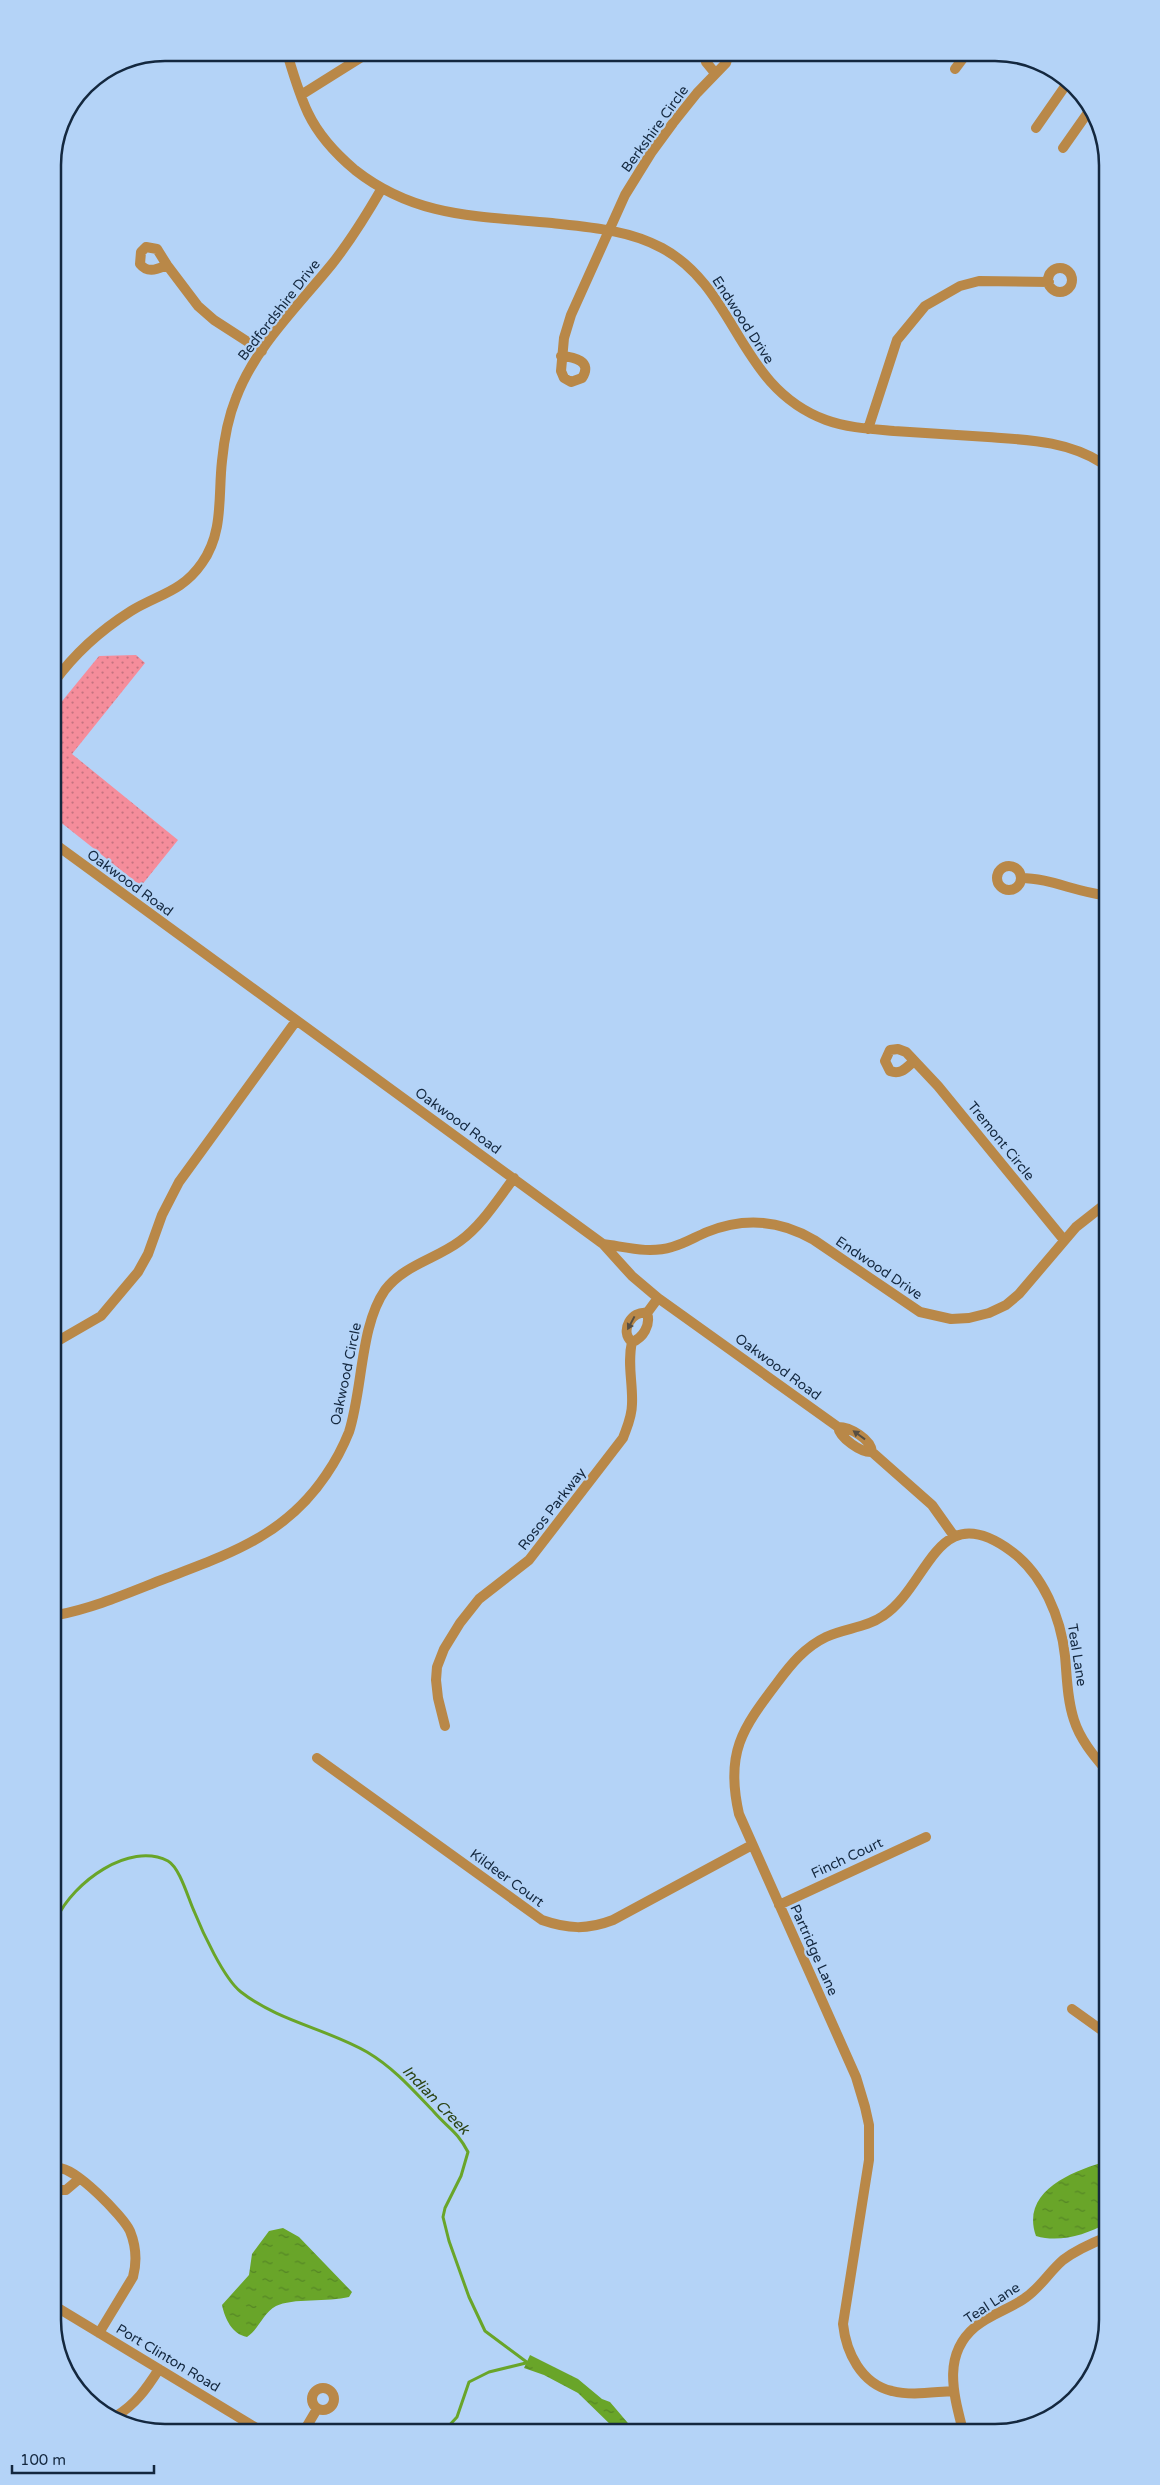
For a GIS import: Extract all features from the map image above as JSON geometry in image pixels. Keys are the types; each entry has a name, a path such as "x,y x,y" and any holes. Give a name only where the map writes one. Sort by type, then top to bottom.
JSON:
{"street":[{"name":"Endwood Drive","path":"290,61 309,114 332,149 367,179 401,199 427,208 457,215 588,227 645,240 665,250 694,272 731,323 763,376 792,402 812,415 854,428 1039,441 1074,448 1099,461"},
{"path":"301,95 355,61"},
{"path":"706,61 716,74"},
{"name":"Berkshire Circle","path":"561,356 571,315 625,195 650,154 690,101 726,61"},
{"path":"955,70 961,61"},
{"path":"1036,128 1064,88"},
{"path":"1063,148 1086,116"},
{"name":"Bedfordshire Drive","path":"61,673 76,655 94,638 134,610 171,592 190,579 204,561 213,544 219,519 222,461 227,427 236,398 249,370 349,242 382,188"},
{"path":"167,265 190,298 206,313 262,351"},
{"path":"868,429 897,340 925,306 960,286 980,280 1049,282"},
{"name":"Oakwood Road","path":"61,849 603,1244 632,1276 658,1298 838,1427 853,1431 870,1444 872,1452 932,1505 954,1536"},
{"path":"1021,878 1034,878 1088,894 1099,895"},
{"path":"61,1339 101,1316 138,1272 148,1254 165,1207 179,1182 296,1021"},
{"name":"Tremont Circle","path":"914,1061 963,1114 1064,1240"},
{"name":"Oakwood Circle","path":"61,1614 98,1605 234,1552 266,1535 294,1513 326,1474 349,1432 358,1397 368,1328 386,1290 404,1271 448,1249 472,1232 514,1178"},
{"name":"Endwood Drive","path":"603,1244 649,1251 672,1247 732,1224 761,1222 779,1225 797,1230 814,1240 910,1307 926,1314 951,1319 989,1313 1006,1305 1030,1283 1076,1226 1099,1209"},
{"name":"Rosos Parkway","path":"632,1342 638,1339 645,1330 648,1321 647,1313 658,1298"},
{"name":"Rosos Parkway","path":"445,1726 436,1680 437,1667 444,1649 460,1623 479,1600 529,1560 623,1438 631,1418 632,1404 629,1356 632,1342 626,1333 629,1323 639,1312 647,1313"},
{"name":"Teal Lane","path":"954,1536 965,1532 990,1538 1002,1545 1030,1570 1040,1584 1050,1601 1062,1636 1074,1720 1087,1746 1099,1761"},
{"name":"Partridge Lane","path":"953,2391 912,2394 890,2391 859,2369 848,2349 843,2324 869,2160 869,2125 856,2077 739,1814 733,1772 738,1745 750,1719 794,1661 804,1651 827,1637 864,1626 893,1609 905,1596 934,1553 954,1536"},
{"name":"Kildeer Court","path":"317,1758 542,1920 563,1927 588,1928 613,1920 752,1845"},
{"name":"Finch Court","path":"779,1905 926,1837"},
{"path":"1072,2009 1099,2028"},
{"path":"61,2168 68,2169 106,2202 121,2218 134,2244 136,2267 133,2277 99,2332"},
{"path":"61,2190 66,2190 79,2179"},
{"name":"Teal Lane","path":"961,2424 953,2391 954,2360 965,2338 975,2327 1025,2299 1063,2261 1099,2240"},
{"name":"Port Clinton Road","path":"61,2310 250,2424"},
{"path":"120,2413 135,2402 146,2390 159,2369"},
{"path":"308,2424 317,2409"}],"shaded area":[{"path":"136,655 145,663 72,754 178,840 141,886 61,823 61,702 99,656"}],"water":[{"path":"1099,2163 1099,2227 1072,2237 1054,2239 1036,2236 1033,2220 1036,2207 1042,2195 1065,2177"},
{"path":"283,2228 299,2237 352,2292 349,2297 291,2302 276,2306 247,2337 233,2329 222,2305 249,2275 252,2254 269,2231"},
{"path":"530,2355 578,2379 602,2399 610,2402 629,2424 610,2424 578,2393 544,2375 524,2368"}],"waterway":[{"name":"Indian Creek","path":"61,1912 89,1879 120,1861 136,1857 153,1856 168,1861 180,1876 214,1954 234,1986 255,2002 287,2018 336,2037 367,2052 403,2080 456,2135 468,2152 461,2176 445,2208 443,2217 449,2241 469,2297 485,2331 528,2363"},
{"path":"451,2424 457,2417 469,2382 489,2372 526,2363"}]}
